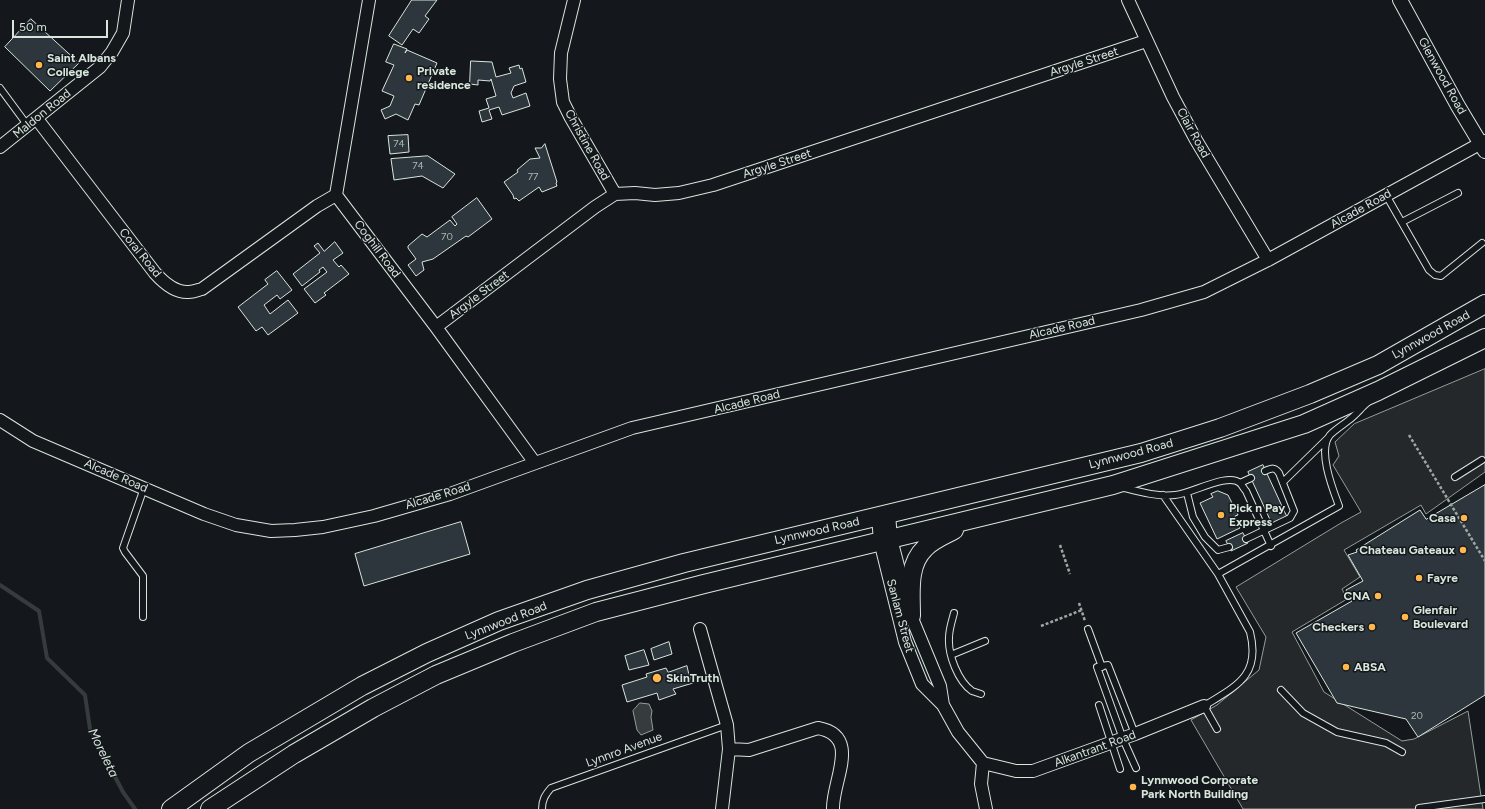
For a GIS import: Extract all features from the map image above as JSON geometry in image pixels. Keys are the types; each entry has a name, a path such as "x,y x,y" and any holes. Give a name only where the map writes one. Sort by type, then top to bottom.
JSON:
{"main road":[{"name":"Lynnwood Road","path":"171,809 249,753 362,686 427,653 499,622 587,590 684,563 1142,453 1220,428 1310,394 1378,365 1485,304"},
{"name":"Lynnwood Road","path":"216,805 294,754 373,708 436,675 513,643 604,610 704,584 1113,485 1304,424 1378,391 1485,338"},
{"path":"910,616 912,575 918,556 925,547 942,536 980,518"}],"street":[{"name":"Maldon Road","path":"0,147 100,67 123,33 128,0"},
{"path":"336,195 369,0"},
{"name":"Christine Road","path":"574,0 561,53 560,80 563,102 615,194"},
{"name":"Clair Road","path":"1128,0 1173,97 1196,140 1268,260"},
{"name":"Glenwood Road","path":"1400,0 1458,106 1484,145"},
{"name":"Argyle Street","path":"436,327 595,207 615,194 635,192 655,195 678,193 713,185 1146,41"},
{"name":"Coral Road","path":"32,122 154,273 176,289 188,292 202,288 317,206 336,195"},
{"name":"Alcade Road","path":"0,420 33,440 204,514 236,525 271,531 323,527 374,516 450,494 632,428 1141,310 1204,292 1268,260 1484,145"},
{"name":"Coghill Road","path":"336,195 436,327 535,463"},
{"name":"Sanlam Street","path":"883,515 904,642 922,684 943,705 958,732 983,763"},
{"name":"Sanlam Street","path":"886,540 910,616 940,686 943,705"},
{"path":"700,629 727,725 729,749 722,809"},
{"name":"Alkantrant Road","path":"983,763 1016,771 1033,771 1123,739 1204,706"},
{"path":"729,749 749,750 818,728 826,729 840,740 843,760 833,799 833,809"},
{"path":"983,763 981,784 986,809"}],"lane":[{"path":"0,88 32,122"},
{"path":"1402,222 1458,193"},
{"path":"1386,196 1429,270 1435,275 1442,276 1482,243"},
{"path":"1283,482 1329,437 1355,415 1378,391"},
{"path":"1218,574 1271,546 1339,506 1325,458 1325,446 1329,437"},
{"path":"1455,477 1482,460"},
{"path":"1246,539 1290,518 1294,511 1277,469 1272,468 1265,471"},
{"path":"1240,483 1251,478"},
{"path":"1113,485 1145,493 1174,496 1187,493 1212,483 1234,480 1240,483 1246,491 1271,546"},
{"path":"143,616 143,576 123,548 144,488"},
{"path":"1187,493 1193,517 1205,537 1218,550 1229,547"},
{"path":"1163,495 1218,574 1250,632 1253,642 1250,670 1243,680 1235,687 1204,706 1218,729"},
{"path":"954,613 949,629 948,639 951,655 964,683 973,691 981,694"},
{"path":"1088,629 1102,666 1109,701 1123,739 1136,768"},
{"path":"951,655 985,641"},
{"path":"1102,666 1121,697 1136,734"},
{"path":"1280,690 1303,713 1337,732 1386,743 1402,752"},
{"path":"1109,701 1121,697"},
{"path":"1099,705 1120,769"},
{"name":"Lynnro Avenue","path":"542,809 542,802 551,788 727,725"},
{"path":"1419,808 1485,799"}],"path":[{"path":"1409,435 1485,561"},
{"path":"1060,545 1070,574"},
{"path":"1079,602 1088,629"},
{"path":"1041,626 1082,610"}],"shaded area":[{"path":"1485,369 1485,472 1426,514 1421,505 1344,550 1360,577 1342,589 1347,599 1292,632 1324,692 1402,741 1414,739 1468,711 1483,809 1243,809 1191,720 1217,705 1259,670 1266,637 1236,587 1361,512 1333,465 1339,456 1335,442 1354,424"},
{"path":"640,703 649,704 652,711 651,717 653,730 641,735 637,730 633,711"}],"building":[{"name":"Private residence","path":"412,0 437,0 425,16 429,19 419,33 413,29 402,45 389,36"},
{"path":"31,19 79,63 50,91 5,47"},
{"name":"Private residence","path":"394,44 407,49 405,53 407,50 437,63 419,105 415,104 408,120 396,114 385,119 381,110 390,106 394,96 382,91 394,65 386,62"},
{"name":"Private residence","path":"471,61 492,62 496,77 511,73 509,68 519,65 520,69 522,68 526,82 514,86 511,93 513,98 526,93 530,106 502,115 499,107 489,110 492,119 482,122 479,111 489,108 486,99 496,96 491,79 490,81 478,80 478,85 470,84"},
{"path":"408,135 409,152 390,154 388,136"},
{"path":"545,144 557,186 542,192 539,187 519,201 516,198 514,199 504,182 518,172 517,170 530,159 540,158 535,148 541,148"},
{"path":"428,156 455,174 443,188 422,176 394,180 391,159"},
{"path":"477,198 492,219 468,237 466,236 433,259 422,262 424,270 416,276 408,265 416,259 408,246 422,234 427,237 450,220 455,226 457,224 452,217"},
{"path":"335,242 343,253 333,260 339,267 341,265 349,274 324,293 326,295 315,303 304,289 327,272 323,267 319,270 320,272 302,286 293,274 320,253 314,246 318,243 324,251"},
{"path":"277,271 292,290 280,299 277,295 264,305 270,314 288,300 298,313 268,335 262,327 256,331 238,307 268,284 265,280"},
{"path":"1263,465 1287,517 1272,524 1248,472"},
{"name":"Glenfair Boulevard","path":"1485,485 1485,695 1418,737 1406,719 1337,703 1296,633 1352,601 1346,590 1363,581 1348,555 1357,552 1356,550 1420,510 1426,519"},
{"name":"Pick n Pay Express","path":"1218,491 1228,495 1238,515 1235,516 1240,528 1217,539 1200,503 1213,497 1211,494"},
{"path":"461,522 470,554 364,586 355,554"},
{"path":"1243,533 1248,543 1231,551 1226,541"},
{"path":"669,642 672,654 654,660 651,649"},
{"path":"644,650 649,665 629,670 625,656"},
{"path":"687,666 693,683 673,689 676,694 659,700 657,693 627,702 622,685 647,677 646,674 666,668 668,672"}],"waterway":[{"name":"Moreleta","path":"0,585 39,611 47,658 85,695 90,729 123,792 135,809"}],"place":[{"name":"Saint Albans College","path":"39,65"},
{"name":"Private residence","path":"409,78"},
{"name":"Pick n Pay Express","path":"1221,515"},
{"name":"Casa","path":"1464,518"},
{"name":"Chateau Gateaux","path":"1463,550"},
{"name":"Fayre","path":"1419,578"},
{"name":"CNA","path":"1378,596"},
{"name":"Glenfair Boulevard","path":"1405,617"},
{"name":"Checkers","path":"1372,627"},
{"name":"ABSA","path":"1346,667"},
{"name":"SkinTruth","path":"657,678"},
{"name":"Lynnwood Corporate Park North Building","path":"1133,787"}]}
